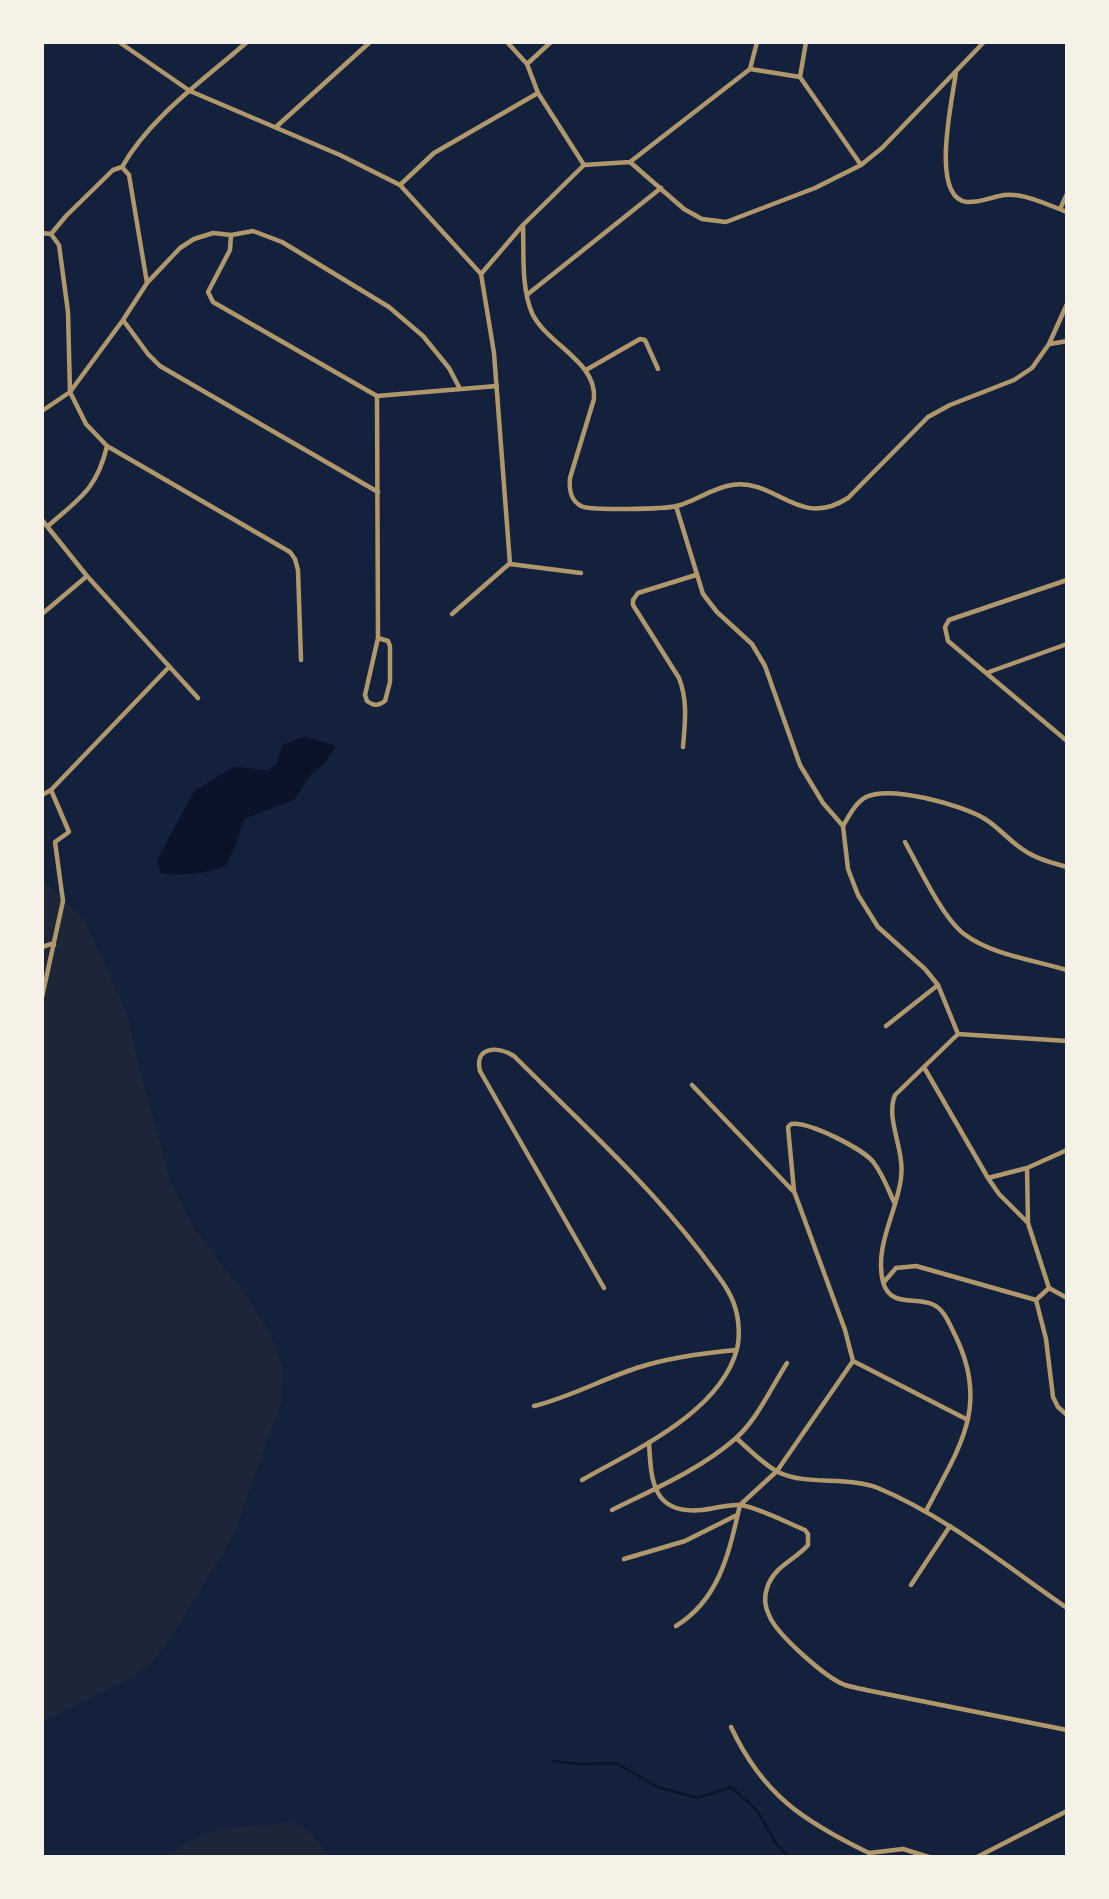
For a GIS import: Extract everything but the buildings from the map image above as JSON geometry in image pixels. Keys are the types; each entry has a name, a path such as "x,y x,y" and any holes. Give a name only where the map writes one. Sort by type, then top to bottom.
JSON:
{"street":[{"path":"119,42 190,91 400,185 481,274 495,353 510,564"},
{"path":"51,234 113,170 122,167 132,149 190,91 247,42"},
{"path":"275,127 370,42"},
{"path":"507,42 527,64 538,93 584,165"},
{"path":"527,64 551,42"},
{"path":"481,274 523,225 584,165 630,162 750,69 757,42"},
{"path":"806,42 800,77 861,165"},
{"path":"630,162 684,209 702,219 726,222 815,188 861,165 882,148 984,42"},
{"path":"750,69 800,77"},
{"path":"956,71 946,156 946,173 953,194 960,200 970,202 1007,195 1018,196 1067,212"},
{"path":"400,185 433,153 538,93"},
{"path":"122,167 129,174 147,283"},
{"path":"527,294 661,188"},
{"path":"1060,209 1067,194"},
{"path":"523,225 527,294 531,310 539,325 586,370 595,388 570,478 569,489 573,500 582,507 596,509 676,506 735,484 755,486 801,506 819,510 833,508 848,498 928,417 950,405 1014,380 1032,368 1049,344 1067,304"},
{"path":"42,411 70,392 147,283 180,248 194,239 220,232 230,235 253,231 275,238 389,307 423,336 449,368 460,389"},
{"path":"42,233 51,234 59,245 68,312 70,392 81,416 107,446 290,552 298,570 301,660"},
{"path":"230,235 230,250 210,286 209,298 377,396 497,386"},
{"path":"123,320 160,366 378,492"},
{"path":"586,370 640,339 645,341 658,369"},
{"path":"1049,344 1067,341"},
{"path":"377,396 378,638 365,695 367,701 373,705 385,701 390,682 390,646 388,641 378,638"},
{"path":"48,526 94,483 101,471 107,446"},
{"path":"676,506 703,594 717,612 752,644 765,666 800,765 823,803 843,826 848,869 858,895 878,928 925,969 939,985 958,1034"},
{"path":"42,520 87,576 198,698"},
{"path":"452,614 510,564 581,573"},
{"path":"683,747 686,705 684,690 633,605 633,600 638,593 696,575"},
{"path":"42,614 87,576"},
{"path":"1067,580 949,620 945,627 948,640 1067,740"},
{"path":"988,673 1067,644"},
{"path":"42,795 51,790 169,667"},
{"path":"42,997 63,901 55,842 69,832 51,790"},
{"path":"843,826 857,805 867,797 881,794 937,800 983,818 1018,847 1039,859 1067,867"},
{"path":"905,842 951,921 964,934 988,947 1067,970"},
{"path":"42,947 54,945"},
{"path":"886,1026 939,985"},
{"path":"958,1034 1067,1041"},
{"path":"926,1511 963,1438 968,1421 971,1378 967,1360 938,1306 928,1302 898,1300 883,1282 881,1253 901,1180 902,1159 890,1106 895,1095 925,1069 958,1034"},
{"path":"582,1480 649,1442 693,1412 710,1395 737,1350 739,1333 736,1308 724,1285 683,1230 635,1175 514,1056 505,1050 486,1050 478,1062 480,1071 604,1289"},
{"path":"925,1069 988,1178 999,1194 1028,1223"},
{"path":"692,1085 794,1191"},
{"path":"894,1204 884,1177 873,1160 853,1146 798,1123 791,1124 787,1133 794,1191 845,1329 853,1361 968,1421"},
{"path":"988,1178 1027,1168 1067,1150"},
{"path":"1027,1168 1028,1223 1049,1288 1067,1298"},
{"path":"883,1282 896,1268 916,1266 1036,1300"},
{"path":"1036,1300 1049,1288"},
{"path":"1036,1300 1046,1339 1053,1397 1067,1415"},
{"path":"534,1406 559,1400 642,1366 696,1354 737,1350"},
{"path":"676,1626 691,1617 706,1601 717,1583 740,1505 777,1471 853,1361"},
{"path":"612,1510 711,1457 736,1438 756,1413 787,1363"},
{"path":"736,1438 777,1471 790,1476 875,1487 926,1511 1067,1608"},
{"path":"649,1442 654,1489 661,1499 672,1507 699,1511 740,1505 805,1530 808,1534 808,1545 781,1566 772,1578 766,1591 766,1604 769,1618 781,1633 822,1673 844,1685 1067,1730"},
{"path":"624,1559 685,1541 738,1515"},
{"path":"911,1585 950,1526"},
{"path":"731,1727 742,1751 787,1806 870,1855 903,1849 929,1857"},
{"path":"977,1857 1067,1811"}],"shaded area":[{"path":"305,736 336,746 326,762 309,777 294,800 244,819 226,866 194,874 161,873 157,860 194,791 234,767 267,770 276,765 282,745"},
{"path":"42,879 85,921 127,1013 171,1183 196,1231 251,1302 273,1339 283,1369 282,1400 233,1537 165,1647 150,1665 130,1678 42,1722"},
{"path":"294,1822 312,1834 331,1857 164,1857 199,1836 221,1829"}],"waterway":[{"path":"553,1761 577,1764 616,1763 658,1787 697,1798 731,1787 756,1809 777,1845 789,1857"}]}
